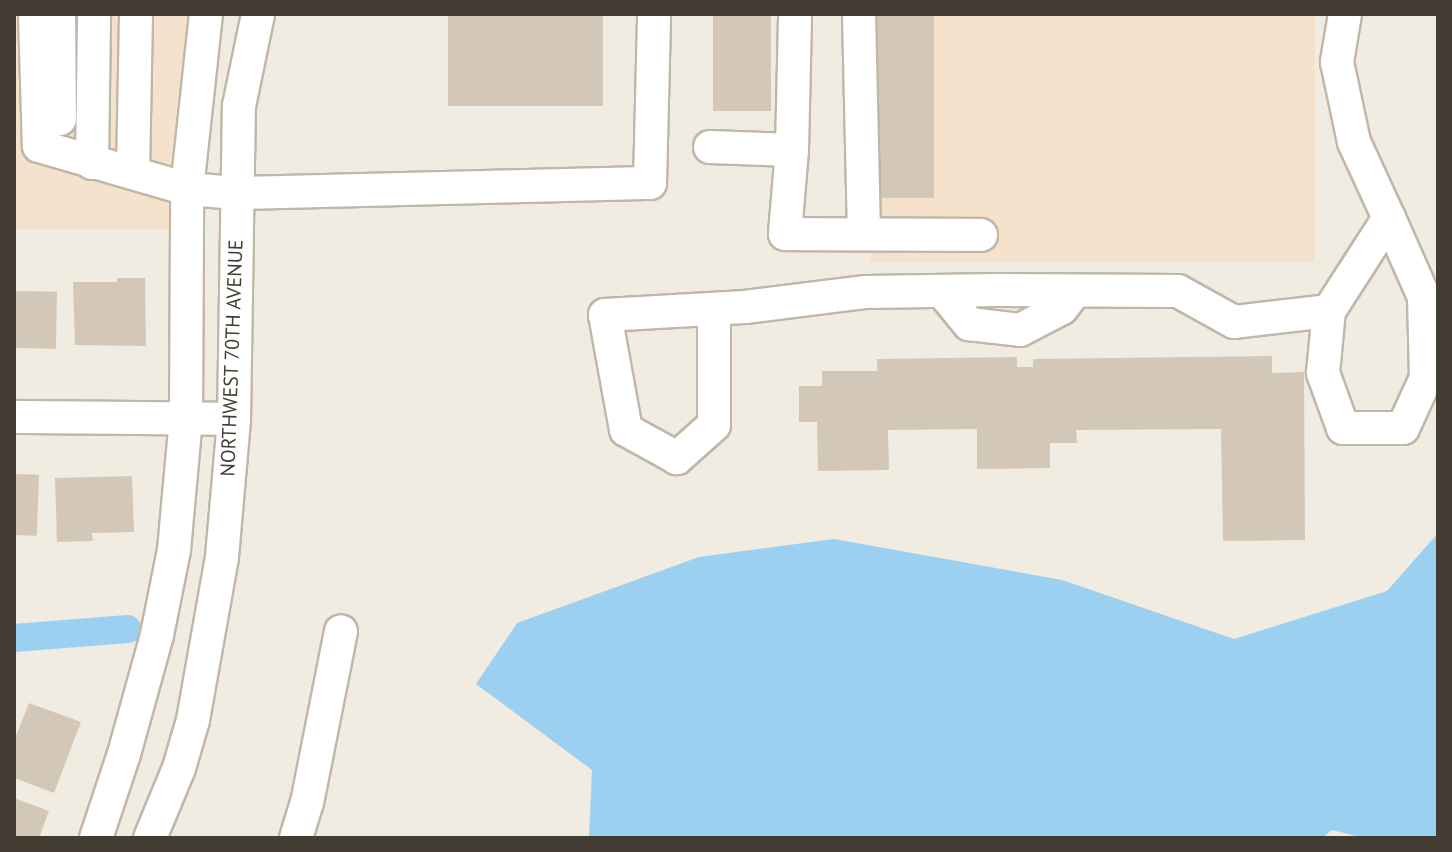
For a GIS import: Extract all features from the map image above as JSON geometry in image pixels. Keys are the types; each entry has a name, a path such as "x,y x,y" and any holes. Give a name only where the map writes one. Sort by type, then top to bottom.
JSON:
{"street":[{"path":"35,14 38,146"},
{"path":"38,146 59,14"},
{"path":"92,163 94,14"},
{"path":"133,172 136,14"},
{"path":"96,838 124,754 157,635 174,550 186,417 187,189 206,14"},
{"name":"NORTHWEST 70TH AVENUE","path":"150,838 179,768 193,720 222,557 234,419 239,106 258,14"},
{"path":"38,146 187,189 237,193 650,183 654,14"},
{"path":"795,14 792,150 785,234 981,235"},
{"path":"859,14 864,234"},
{"path":"1345,14 1337,62 1354,142 1389,218 1424,297 1426,378 1403,428 1343,428 1323,373 1329,311 1389,218"},
{"path":"710,147 792,150"},
{"path":"714,309 714,425 677,458 626,430 605,315 714,309 866,292 942,291 969,324 1020,330 1062,308 1075,291 1178,291 1234,322 1329,311"},
{"path":"14,417 234,419"},
{"path":"296,838 307,803 341,631"}],"shaded area":[{"path":"14,14 197,14 197,229 14,229"},
{"path":"871,14 1315,14 1315,262 871,262"}],"water":[{"path":"1438,533 1438,838 1364,838 1332,830 1322,838 589,838 592,770 476,684 517,623 699,557 834,539 1062,580 1234,639 1387,591"}],"building":[{"path":"448,14 603,14 603,106 448,106"},
{"path":"713,14 771,14 771,111 713,111"},
{"path":"876,14 934,14 934,198 876,198"},
{"path":"117,278 145,278 146,346 75,345 73,282 117,282"},
{"path":"14,291 57,292 56,349 14,348"},
{"path":"1272,356 1272,373 1304,372 1305,540 1223,541 1221,429 1076,430 1077,443 1050,443 1050,468 977,469 977,429 888,430 889,470 818,471 817,422 799,422 799,386 822,386 822,371 877,371 877,359 1017,357 1017,367 1033,367 1033,359"},
{"path":"14,474 39,475 37,536 14,535"},
{"path":"132,476 134,532 92,533 93,541 57,542 55,478"},
{"path":"29,703 81,722 54,793 14,778 14,741"},
{"path":"14,798 49,811 39,838 14,838"}],"waterway":[{"path":"14,638 128,629"}]}
